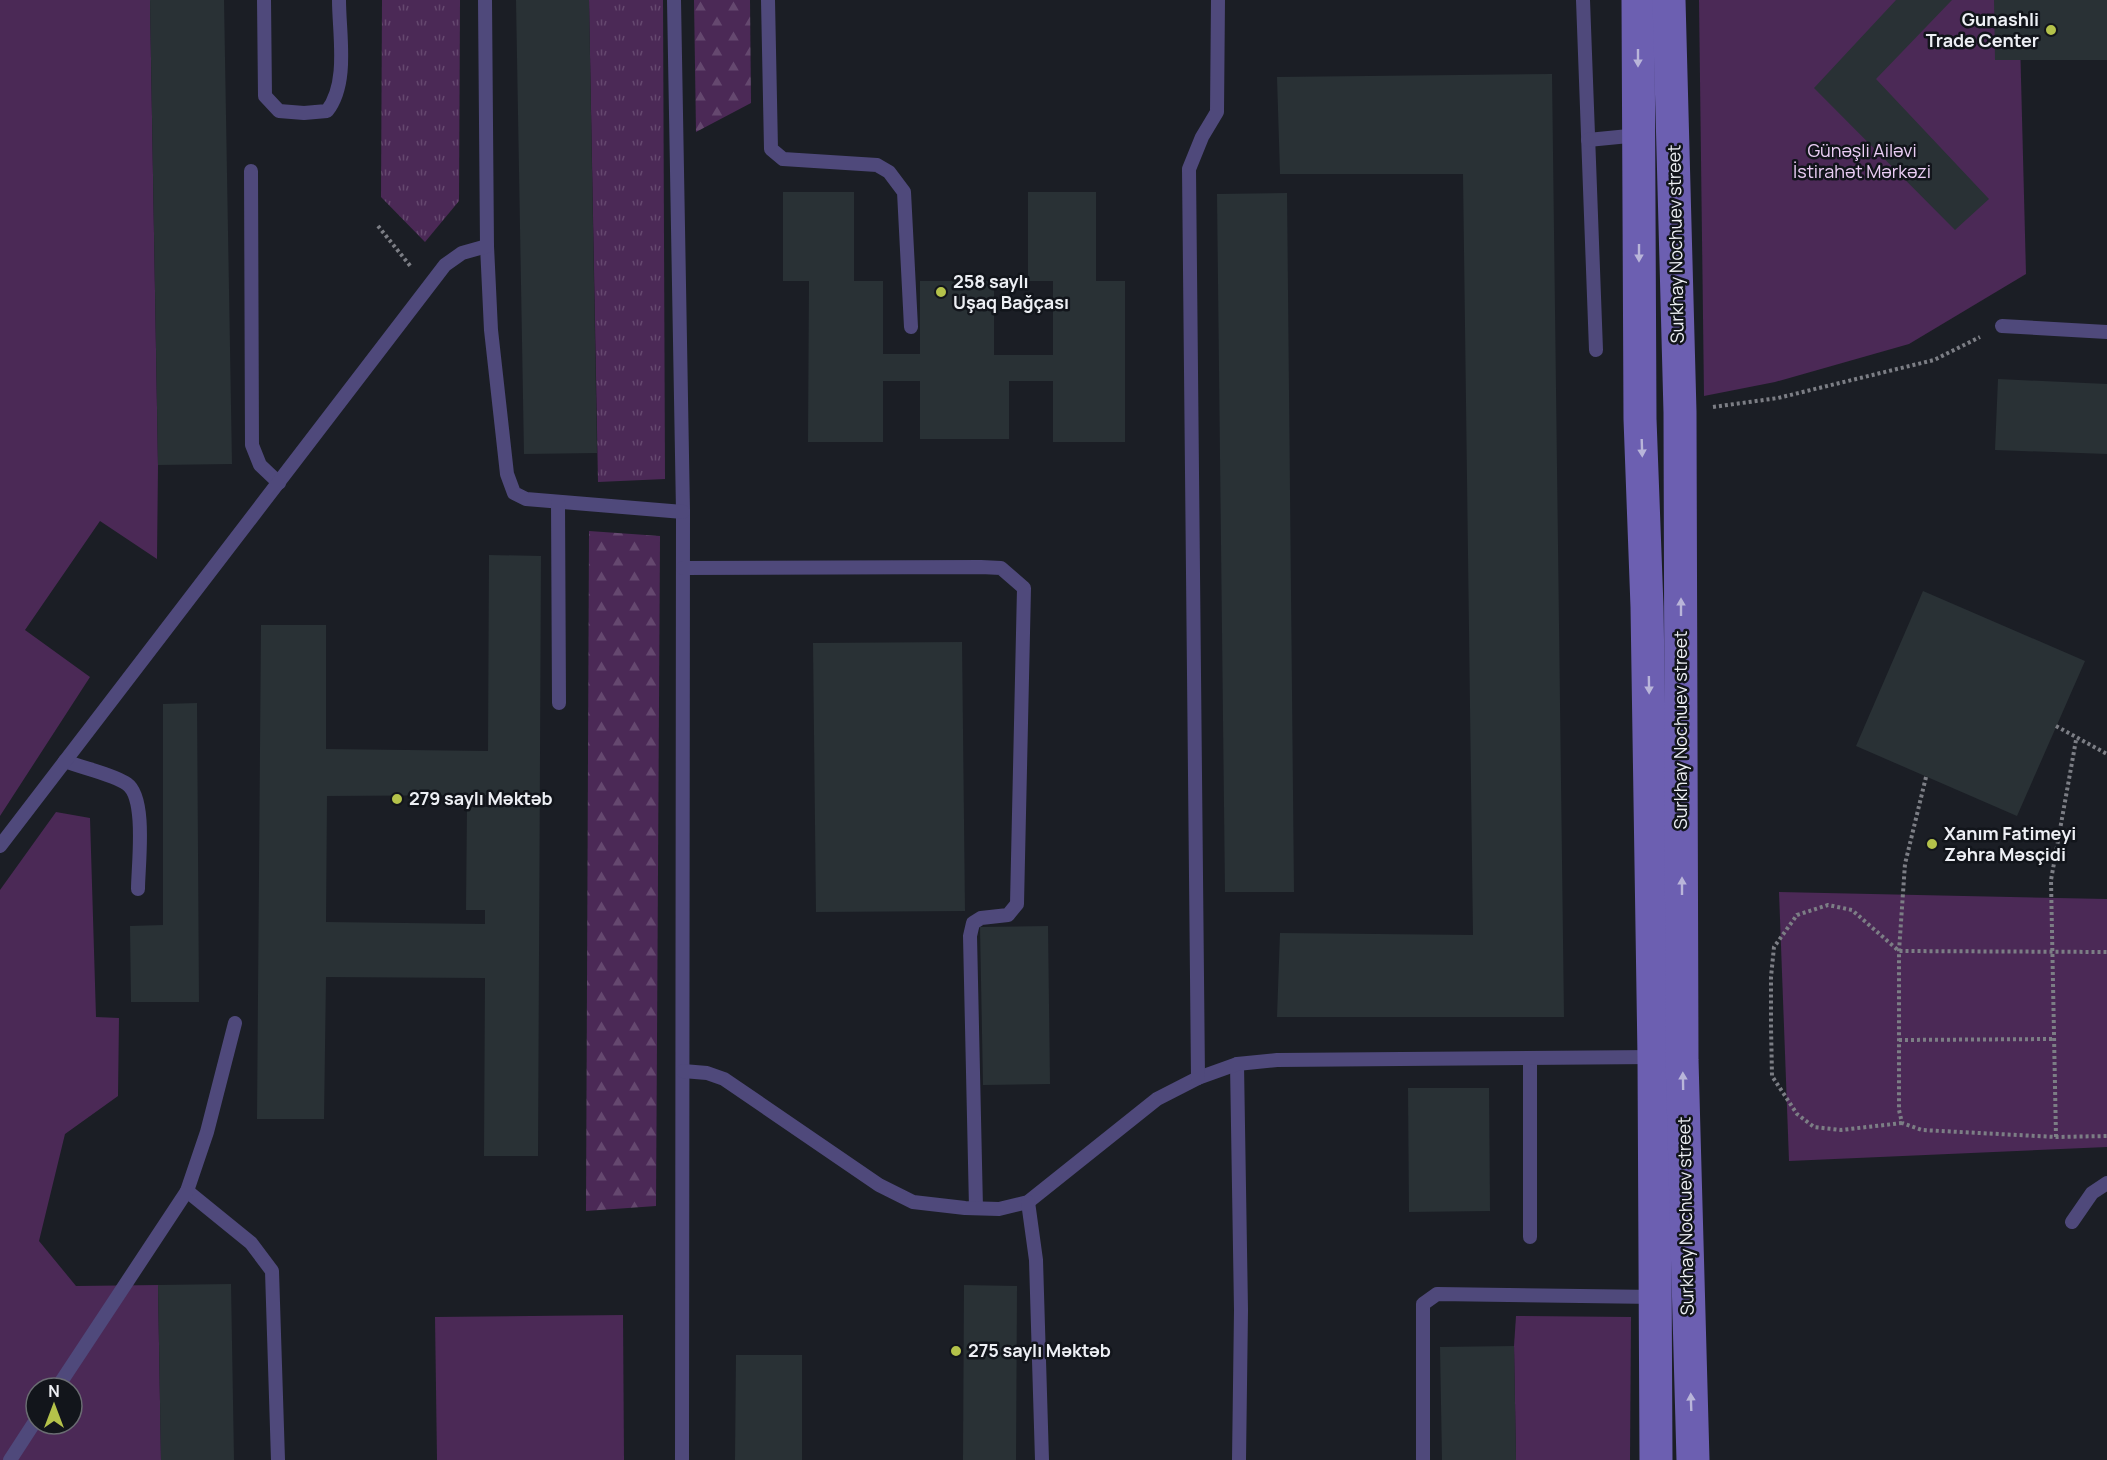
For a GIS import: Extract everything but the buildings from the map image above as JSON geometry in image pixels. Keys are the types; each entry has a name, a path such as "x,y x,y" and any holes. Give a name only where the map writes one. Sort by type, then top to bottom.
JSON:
{"street":[{"name":"Surkhay Nochuev street","path":"1638,0 1641,419 1647,607 1654,1057 1656,1460"},
{"name":"Surkhay Nochuev street","path":"1670,0 1680,412 1682,1060 1694,1460"}],"lane":[{"path":"264,0 265,96 279,111 304,113 327,111 336,100 340,77 339,0"},
{"path":"485,0 487,246 491,330 507,474 514,493 526,499 683,512"},
{"path":"674,0 683,512 682,1460"},
{"path":"768,0 771,149 783,159 876,165 889,172 904,192 911,327"},
{"path":"1198,1077 1189,169 1202,137 1217,112 1218,0"},
{"path":"1583,0 1596,350"},
{"path":"1588,140 1639,135"},
{"path":"251,171 252,445 260,465 279,483"},
{"path":"0,846 445,265 462,254 487,246"},
{"path":"2002,326 2107,332"},
{"path":"558,502 559,703"},
{"path":"683,568 1001,568 1024,588 1017,904 1008,915 981,918 973,923 970,936 976,1208"},
{"path":"65,761 127,784 136,794 139,809 138,889"},
{"path":"65,1376 187,1191 207,1132 235,1023"},
{"path":"683,1071 707,1073 724,1079 879,1185 913,1202 999,1209 1028,1202 1157,1099 1198,1077 1237,1064 1277,1060 1530,1060 1654,1057"},
{"path":"1530,1060 1530,1237"},
{"path":"1237,1064 1241,1310 1239,1460"},
{"path":"2072,1222 2092,1192 2107,1183"},
{"path":"187,1191 251,1243 272,1271 278,1460"},
{"path":"1028,1202 1036,1260 1042,1460"},
{"path":"1423,1460 1423,1304 1437,1294 1656,1297"},
{"path":"10,1460 26,1436"}],"path":[{"path":"378,226 428,287"},
{"path":"1680,412 1778,398 1935,360 2002,326"},
{"path":"2056,726 2076,740 2107,754"},
{"path":"2056,1137 2051,880 2076,740"},
{"path":"1902,1123 1899,1110 1899,951 1905,864 1926,777"},
{"path":"2107,952 1899,951 1852,910 1828,905 1797,915 1774,947 1771,977 1772,1076 1797,1114 1814,1127 1841,1130 1902,1123 1922,1130 2056,1137 2107,1136"},
{"path":"1899,1040 2053,1039"}],"green space":[{"path":"0,0 150,0 158,465 157,559 100,521 25,630 90,677 0,816"},
{"path":"382,0 460,0 459,201 425,242 381,197"},
{"path":"589,0 663,0 665,479 598,482"},
{"path":"694,0 750,0 751,103 696,132"},
{"name":"Günəşli Ailəvi İstirahət Mərkəzi","path":"1699,0 2019,0 2026,274 1909,344 1775,382 1704,396"},
{"path":"589,531 660,536 656,1206 586,1211"},
{"path":"56,812 90,818 96,1017 119,1018 118,1096 65,1134 39,1241 76,1286 158,1285 161,1460 0,1460 0,890"},
{"path":"1779,892 2107,899 2107,1147 1789,1161"},
{"path":"623,1315 624,1460 437,1460 435,1317"},
{"path":"1516,1316 1631,1317 1630,1460 1516,1460 1514,1346"}],"place":[{"name":"Gunashli Trade Center","path":"2051,30"},
{"name":"258 saylı Uşaq Bağçası","path":"941,292"},
{"name":"279 saylı Məktəb","path":"397,799"},
{"name":"Xanım Fatimeyi Zəhra Məsçidi","path":"1932,844"},
{"name":"275 saylı Məktəb","path":"956,1351"}]}
